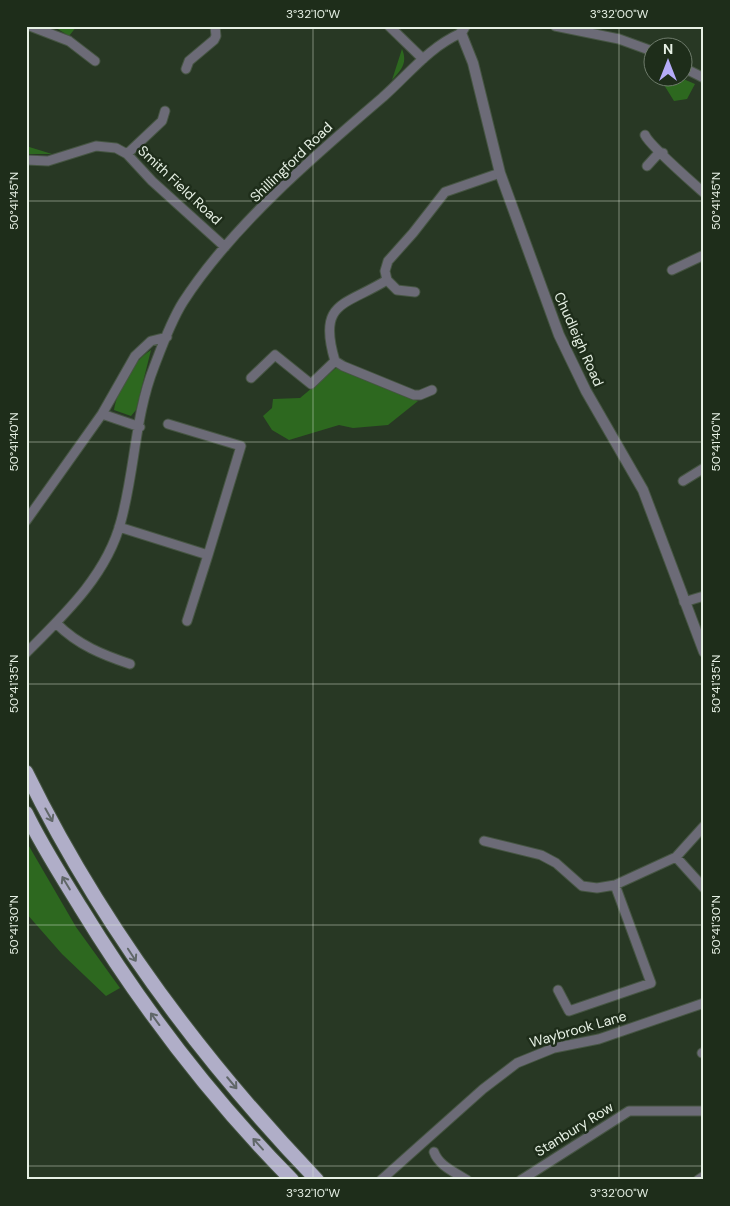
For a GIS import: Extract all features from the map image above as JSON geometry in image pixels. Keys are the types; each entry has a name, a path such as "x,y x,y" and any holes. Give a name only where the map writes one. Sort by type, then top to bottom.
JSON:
{"highway":[{"path":"26,772 96,900 145,974 279,1140 317,1180"},
{"path":"26,813 94,930 152,1015 224,1107 292,1180"}],"street":[{"path":"30,26 68,41 94,61"},
{"path":"186,69 189,61 214,40 216,36 215,26"},
{"path":"390,26 423,59"},
{"path":"555,26 619,39 642,47"},
{"name":"Shillingford Road","path":"26,653 57,624 103,566 119,527 154,368 182,304 225,247 301,168 437,45 463,29"},
{"name":"Chudleigh Road","path":"463,29 500,173 559,335 586,391 643,490 704,652"},
{"path":"692,72 704,78"},
{"path":"127,154 162,121 165,111"},
{"path":"645,135 650,144 704,193"},
{"name":"Smith Field Road","path":"26,160 48,161 72,152 104,145 116,148 127,154 152,181 225,247"},
{"path":"647,166 657,155 662,153"},
{"path":"415,292 398,290 387,280 385,271 388,261 413,233 444,192 500,173"},
{"path":"672,270 704,255"},
{"path":"336,361 329,326 334,311 342,304 387,280"},
{"path":"26,521 102,414 135,356 151,341 167,337"},
{"path":"251,378 275,355 310,384 336,361"},
{"path":"336,361 414,395 420,395 432,390"},
{"path":"102,414 140,426"},
{"path":"168,424 241,446 187,621"},
{"path":"683,481 704,468"},
{"path":"119,527 208,555"},
{"path":"684,602 704,596"},
{"path":"57,624 68,635 98,654 130,664"},
{"path":"484,841 540,855 556,863 582,886 597,888 614,885 676,856 704,826"},
{"path":"676,856 704,888"},
{"path":"558,990 569,1011 651,983 614,885"},
{"name":"Waybrook Lane","path":"380,1180 483,1089 517,1063 554,1048 599,1039 704,1003"},
{"name":"Stanbury Row","path":"521,1180 628,1112 704,1111"},
{"path":"434,1152 436,1158 444,1166 468,1180"},
{"path":"698,1180 704,1176"}],"green space":[{"path":"53,26 77,26 69,36"},
{"path":"402,49 404,62 392,80"},
{"path":"692,83 695,84 687,99 674,101 666,88 692,88"},
{"path":"26,146 52,154 26,154"},
{"path":"151,350 136,410 131,416 114,410 127,376 138,361"},
{"path":"336,368 418,401 388,425 353,428 339,425 289,440 272,430 263,416 272,408 273,399 300,398"},
{"path":"26,841 76,927 120,988 106,996 62,954 26,913"}]}
